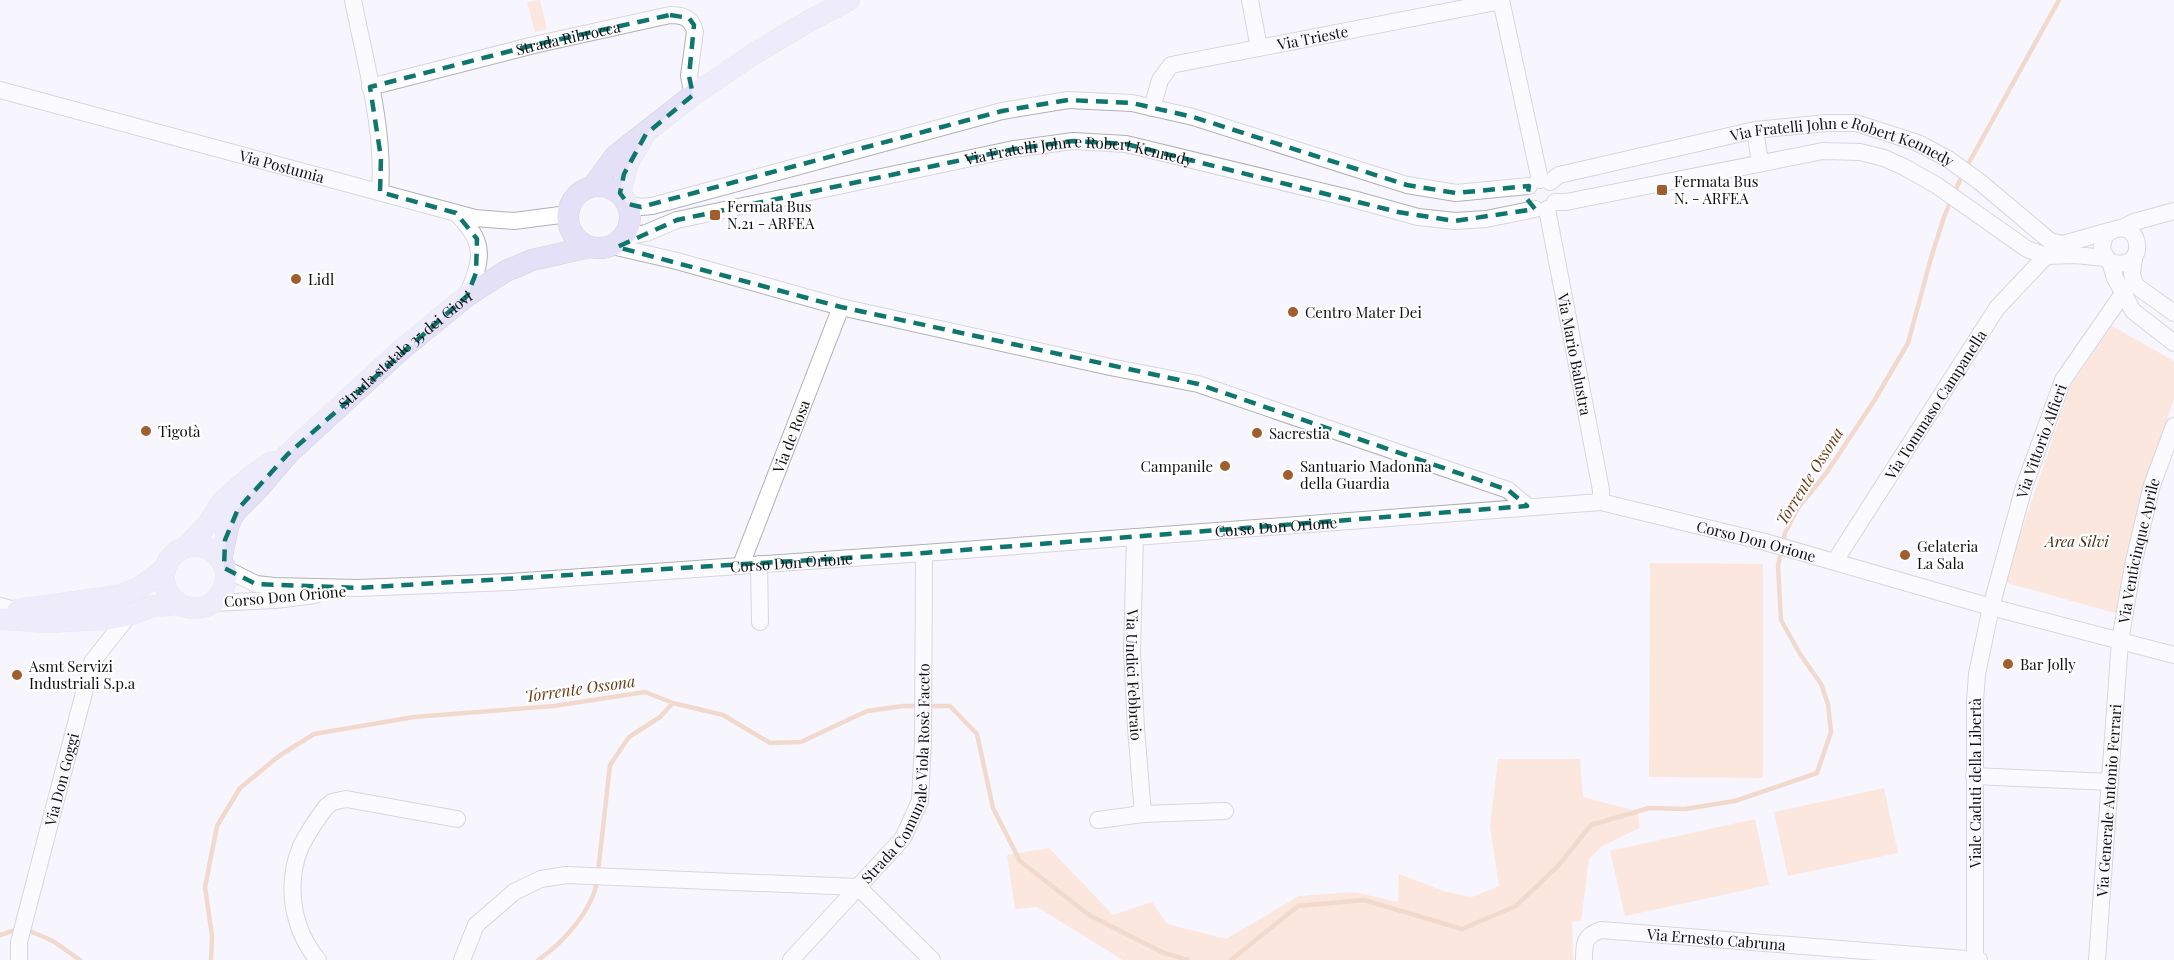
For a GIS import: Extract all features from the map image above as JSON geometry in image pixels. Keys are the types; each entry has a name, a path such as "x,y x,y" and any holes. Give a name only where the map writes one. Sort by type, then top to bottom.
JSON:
{"main road":[{"path":"646,134 628,163 624,199 631,221 618,241 605,248 590,247 580,242 573,234 568,218 576,196 593,186 615,156 693,95 755,52 849,0"},
{"path":"593,186 603,185 624,199"},
{"name":"Strada statale 35 dei Giovi","path":"532,260 556,238 568,218"},
{"name":"Strada statale 35 dei Giovi","path":"223,564 228,527 232,517 288,454 401,350 467,296 506,271 532,260 590,247"},
{"name":"Strada statale 35 dei Giovi","path":"186,547 231,494 266,466 288,454"},
{"path":"4,612 48,622 107,619 129,615 153,606 180,604 196,607 211,603 225,584 223,564 209,549 202,546 186,547 172,555 165,569 164,578 169,593 180,604"},
{"path":"107,619 130,593 165,569"},
{"path":"4,612 108,599 130,593"}],"street":[{"path":"353,0 381,158 380,192"},
{"path":"1250,0 1259,48"},
{"path":"1501,0 1540,182 1527,199 1546,207 1557,191 1540,182"},
{"name":"Via Trieste","path":"1152,108 1160,80 1171,65 1501,0"},
{"name":"Strada Ribrocca","path":"370,87 534,45 670,15 680,15 689,18 694,25 689,76 693,95"},
{"name":"Via Postumia","path":"0,90 475,218 514,221 568,218"},
{"name":"Via Fratelli John e Robert Kennedy","path":"624,199 641,207 652,206 1002,111 1068,100 1132,103 1193,117 1407,185 1456,193 1540,182 1559,175 1634,160 1755,130 1827,123 1856,123 1918,143 1948,159 1980,182 2050,241 2063,244 2116,230"},
{"path":"1755,130 1760,162"},
{"name":"Via Fratelli John e Robert Kennedy","path":"618,241 689,217 1014,149 1073,141 1136,146 1319,190 1418,217 1455,221 1486,219 1760,162 1823,152 1860,152 1904,167 1936,185 2027,249 2046,256 2075,255 2108,260 2118,265 2134,259"},
{"path":"1634,160 1640,187"},
{"name":"Via Mario Balustra","path":"1546,207 1602,490 1601,502"},
{"path":"2174,211 2134,222 2104,236 2102,243 2115,278 2133,311 2174,343"},
{"path":"456,213 471,227 477,239 480,254 467,296"},
{"path":"2116,230 2131,232 2137,240 2138,250 2132,274 2134,285 2174,313"},
{"path":"646,233 646,245 664,258"},
{"path":"618,241 664,258 841,308 1207,387 1508,490 1527,506"},
{"name":"Via Tommaso Campanella","path":"1835,561 1997,308 2046,256"},
{"name":"Via Vittorio Alfieri","path":"1991,607 2024,487 2063,380 2124,292"},
{"name":"Via de Rosa","path":"741,565 841,308"},
{"name":"Via Venticinque Aprile","path":"2120,641 2133,565 2152,485 2174,426"},
{"name":"Corso Don Orione","path":"223,564 256,584 274,586 358,588 510,582 924,554 1601,502 1765,542 1991,607 2174,655"},
{"name":"Via Undici Febbraio","path":"1136,537 1132,651 1143,814"},
{"name":"Strada Comunale Viola Rosè Faceto","path":"791,960 903,838 920,801 924,688 924,554"},
{"path":"759,564 760,622"},
{"name":"Corso Don Orione","path":"211,603 275,600 346,592 358,588"},
{"name":"Viale Caduti della Libertà","path":"1976,960 1974,776 1977,674 1991,607"},
{"name":"Via Don Goggi","path":"19,960 19,942 92,662 129,615"},
{"name":"Via Don Goggi","path":"104,646 107,619"},
{"name":"Via Generale Antonio Ferrari","path":"2097,960 2120,641"},
{"path":"1974,776 2110,782"},
{"path":"318,960 298,925 293,880 294,866 301,846 326,807 332,802 345,799 457,819"},
{"path":"1098,820 1143,814 1225,811"},
{"path":"462,960 476,925 514,892 541,879 566,875 858,887 933,960"},
{"name":"Via Ernesto Cabruna","path":"1584,960 1584,944 1591,934 1601,930 1976,960"}],"highlighted area":[{"path":"670,15 689,18 694,25 689,76 693,95 646,134 624,174 620,193 628,204 641,207 1002,111 1068,100 1132,103 1193,117 1407,185 1456,193 1529,186 1527,199 1535,209 1455,221 1398,212 1126,144 1073,141 1014,149 677,220 617,247 841,307 1198,384 1508,490 1527,506 924,553 358,588 256,584 224,568 225,540 238,509 288,454 467,296 476,273 477,239 456,213 380,192 381,158 370,87 534,45"}],"green space":[{"path":"540,0 547,29 535,32 527,2"},
{"name":"Area Silvi","path":"2112,326 2174,361 2174,399 2146,483 2118,614 2004,582 2071,385"},
{"path":"1650,563 1763,564 1763,778 1649,777"},
{"path":"1498,759 1580,759 1583,797 1637,811 1640,828 1602,846 1589,859 1581,921 1572,922 1573,960 1123,960 1037,907 1015,909 1007,855 1049,848 1113,915 1152,902 1167,924 1226,939 1299,896 1354,892 1398,902 1399,874 1446,892 1472,897 1499,886 1490,826"},
{"path":"1884,788 1898,853 1788,876 1774,812"},
{"path":"1755,819 1769,885 1625,916 1610,851"}],"waterway":[{"name":"Torrente Ossona","path":"1966,168 2059,0"},
{"name":"Torrente Ossona","path":"1955,192 1962,175"},
{"name":"Torrente Ossona","path":"1231,960 1298,906 1364,900 1462,929 1516,906 1558,866 1591,825 1649,808 1685,809 1735,801 1817,773 1831,732 1828,704 1821,684 1800,654 1781,620 1778,566 1785,533 1798,508 1827,472 1874,401 1908,343 1931,258 1951,200"},
{"name":"Torrente Ossona","path":"211,960 212,936 205,887 217,826 240,788 279,756 314,734 414,717 554,706 645,692 673,703 723,715 770,743 801,742 867,711 903,706 950,706 977,734 993,808 1020,861 1089,915 1164,953 1188,960"},
{"path":"598,872 610,765 629,737 660,717 673,703"},
{"path":"538,960 557,945 583,915 597,881"},
{"name":"Torrente Ossona","path":"0,935 18,929"},
{"name":"Torrente Ossona","path":"25,929 53,941 80,960"}],"place":[{"name":"Fermata Bus N. - ARFEA","path":"1662,190"},
{"name":"Fermata Bus N.21 - ARFEA","path":"715,215"},
{"name":"Lidl","path":"296,279"},
{"name":"Centro Mater Dei","path":"1293,312"},
{"name":"Tigotà","path":"146,431"},
{"name":"Sacrestia","path":"1257,433"},
{"name":"Campanile","path":"1225,466"},
{"name":"Santuario Madonna della Guardia","path":"1288,475"},
{"name":"Gelateria La Sala","path":"1905,555"},
{"name":"Bar Jolly","path":"2008,664"},
{"name":"Asmt Servizi Industriali S.p.a","path":"17,675"}]}
